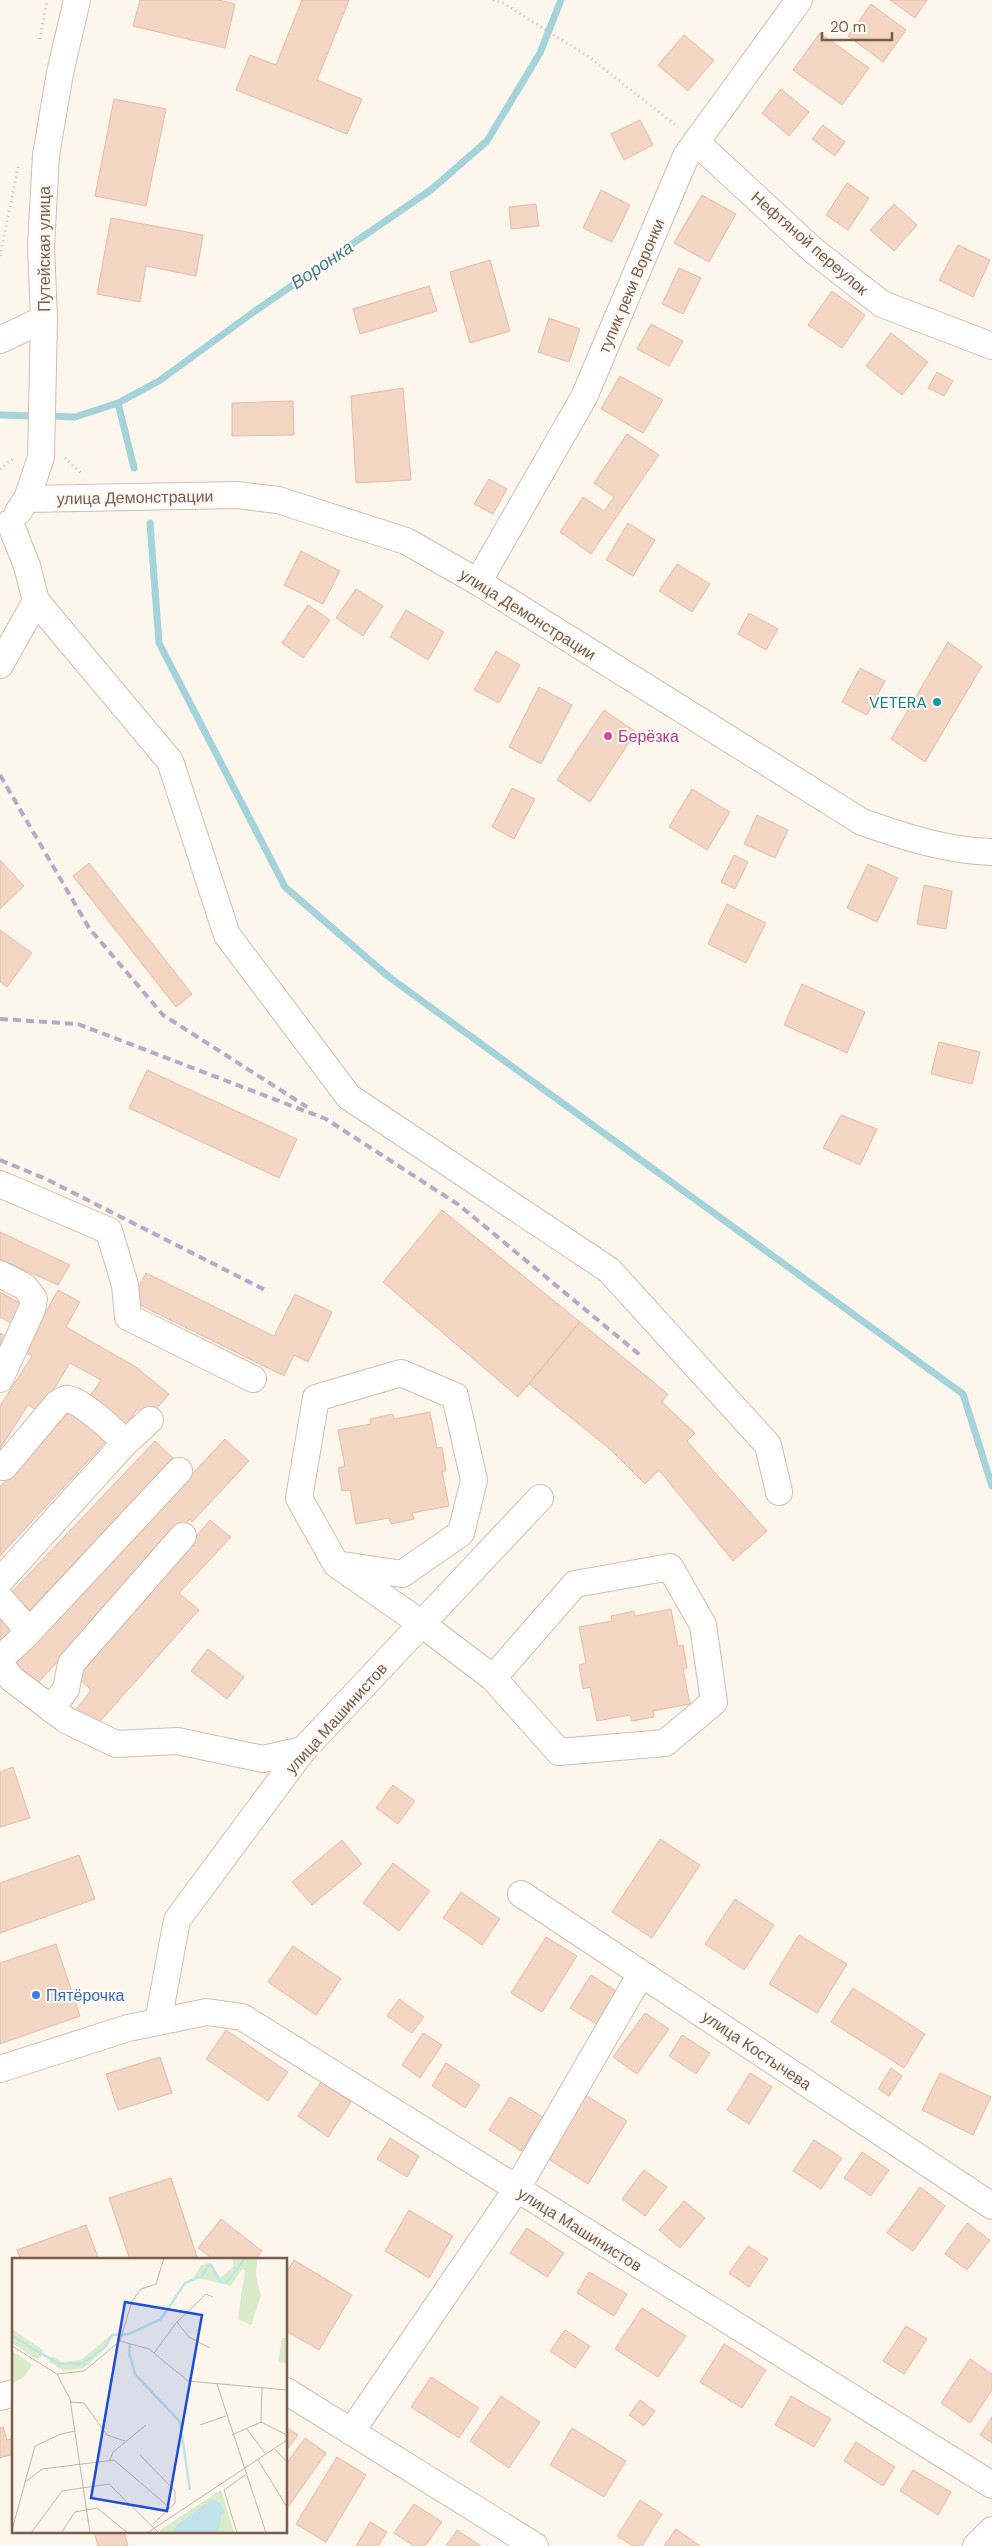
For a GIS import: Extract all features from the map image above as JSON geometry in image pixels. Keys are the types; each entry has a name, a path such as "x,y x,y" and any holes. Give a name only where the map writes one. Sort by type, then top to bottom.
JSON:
{"street":[{"name":"Путейская улица","path":"5,529 28,499 41,457 44,319 41,246 46,155 60,73 77,0"},
{"name":"тупик реки Воронки","path":"478,582 584,397 686,156 799,0"},
{"name":"Нефтяной переулок","path":"696,142 814,251 882,304 992,346"},
{"path":"0,340 44,319"},
{"name":"улица Демонстрации","path":"28,499 236,495 278,500 406,540 478,582 862,822 909,839 966,852 992,852"},
{"path":"5,529 28,566 36,601 170,760 228,935 349,1097 609,1270 768,1445 779,1492"},
{"path":"0,665 36,601"},
{"path":"0,1184 109,1231 125,1285 128,1317 253,1378"},
{"path":"0,1274 25,1287 34,1299 32,1309 0,1379"},
{"path":"336,1564 402,1574 461,1533 474,1480 455,1396 401,1373 316,1398 298,1498 336,1564 422,1624 493,1678 559,1752 665,1743 714,1702 703,1625 670,1567 575,1584 493,1678"},
{"path":"4,1467 57,1404 65,1399 72,1400 80,1405 118,1436 124,1444"},
{"path":"0,1581 124,1444 150,1420"},
{"path":"0,1659 26,1635 179,1471"},
{"name":"улица Машинистов","path":"158,2022 177,1920 303,1750 540,1498"},
{"path":"51,1709 66,1689 70,1664 183,1536"},
{"path":"0,1598 21,1622 26,1635"},
{"path":"0,1664 12,1679 66,1720 116,1744 177,1741 263,1759 303,1750"},
{"name":"улица Костычева","path":"521,1894 992,2206"},
{"path":"351,2432 516,2190 641,1974"},
{"name":"улица Машинистов","path":"0,2069 128,2028 207,2012 242,2017 516,2190 992,2485"},
{"path":"288,2392 535,2546"},
{"path":"976,2546 992,2530"}],"path":[{"path":"494,0 503,3 588,57 696,142"},
{"path":"0,469 15,458"}],"building":[{"path":"140,0 219,0 235,4 225,48 133,26"},
{"path":"302,0 349,0 317,80 362,99 347,134 236,90 250,55 276,65"},
{"path":"890,0 927,0 915,18"},
{"path":"871,4 906,30 883,62 848,36"},
{"path":"820,33 869,68 842,105 793,70"},
{"path":"684,35 714,60 688,91 658,65"},
{"path":"781,89 809,112 789,136 762,113"},
{"path":"114,99 166,109 146,206 95,196"},
{"path":"640,120 653,145 624,160 611,134"},
{"path":"823,125 845,142 835,156 812,139"},
{"path":"847,183 869,198 848,230 826,215"},
{"path":"601,190 630,205 612,242 583,228"},
{"path":"702,195 736,214 709,262 674,243"},
{"path":"536,204 539,226 511,229 509,207"},
{"path":"894,204 917,225 894,251 870,230"},
{"path":"111,218 203,235 196,276 146,266 140,302 97,294"},
{"path":"958,245 990,260 973,297 939,280"},
{"path":"490,260 510,331 470,343 450,272"},
{"path":"679,268 701,278 683,314 662,304"},
{"path":"429,286 437,311 360,334 353,309"},
{"path":"832,291 865,315 842,348 808,325"},
{"path":"549,318 580,329 569,362 538,352"},
{"path":"651,324 683,341 669,366 637,349"},
{"path":"891,333 928,362 902,395 866,366"},
{"path":"937,372 953,381 944,396 928,388"},
{"path":"620,376 663,400 643,433 601,409"},
{"path":"403,388 411,480 356,483 351,396"},
{"path":"293,401 294,435 232,436 232,403"},
{"path":"627,434 659,455 591,554 560,532 583,497 604,511 614,497 594,483"},
{"path":"489,479 507,489 493,514 474,504"},
{"path":"628,523 655,540 633,576 606,560"},
{"path":"301,551 340,571 323,604 284,585"},
{"path":"677,564 710,584 692,612 659,591"},
{"path":"356,589 383,606 363,636 336,618"},
{"path":"308,605 330,620 303,658 282,643"},
{"path":"406,610 444,632 428,660 390,637"},
{"path":"749,613 778,629 766,650 738,634"},
{"name":"VETERA","path":"948,642 982,666 925,762 891,739"},
{"path":"496,651 520,665 499,703 474,690"},
{"path":"860,668 885,681 867,715 842,702"},
{"path":"539,687 572,705 541,764 509,747"},
{"path":"604,710 636,732 590,802 557,780"},
{"path":"512,788 535,799 514,839 492,827"},
{"path":"692,789 730,812 707,850 669,827"},
{"path":"757,815 788,830 775,858 744,844"},
{"path":"734,855 748,862 735,889 721,882"},
{"path":"0,860 24,886 0,909"},
{"path":"89,863 192,994 176,1007 73,876"},
{"path":"868,864 898,878 877,922 847,908"},
{"path":"924,885 952,891 946,929 917,924"},
{"path":"727,904 766,923 746,963 708,944"},
{"path":"0,930 32,953 7,987 0,982"},
{"path":"802,984 865,1012 847,1053 784,1025"},
{"path":"939,1042 980,1052 972,1084 931,1074"},
{"path":"147,1070 297,1139 279,1178 129,1108"},
{"path":"841,1115 877,1129 860,1165 823,1148"},
{"path":"442,1210 580,1322 518,1397 383,1282"},
{"path":"0,1232 70,1265 58,1285 0,1259"},
{"path":"146,1273 274,1336 295,1294 332,1312 308,1362 294,1355 284,1376 132,1301"},
{"path":"58,1290 80,1302 66,1327 136,1367 169,1394 149,1418 137,1409 125,1428 86,1402 101,1380 70,1363 40,1412 28,1405 0,1449 0,1406 32,1356 24,1352"},
{"path":"0,1292 23,1305 12,1324 0,1317"},
{"path":"580,1322 668,1394 662,1402 695,1433 687,1441 767,1531 733,1561 659,1470 645,1484 611,1450 529,1384"},
{"path":"0,1333 12,1339 0,1358"},
{"path":"74,1406 110,1437 0,1556 0,1487"},
{"path":"430,1412 437,1448 442,1447 446,1471 442,1471 449,1506 412,1513 414,1519 391,1524 389,1518 356,1524 350,1490 342,1491 338,1468 345,1466 338,1430 371,1424 370,1419 393,1414 394,1419"},
{"path":"225,1439 249,1461 192,1522 190,1519 35,1686 13,1666"},
{"path":"155,1441 173,1458 30,1610 11,1593"},
{"path":"210,1520 231,1537 179,1593 199,1610 96,1726 75,1711 91,1690 76,1676"},
{"path":"671,1609 678,1646 683,1645 687,1668 683,1669 690,1704 653,1711 654,1717 632,1721 630,1715 597,1721 590,1687 583,1689 579,1665 586,1663 579,1627 612,1621 611,1616 634,1611 635,1616"},
{"path":"0,1615 16,1630 0,1641"},
{"path":"208,1649 244,1677 227,1699 191,1671"},
{"path":"13,1767 30,1818 0,1827 0,1772"},
{"path":"393,1785 415,1801 398,1824 376,1808"},
{"path":"660,1839 700,1865 652,1938 612,1912"},
{"path":"342,1840 362,1864 312,1905 292,1882"},
{"path":"79,1855 95,1899 0,1933 0,1883"},
{"path":"393,1863 430,1891 399,1931 363,1903"},
{"path":"461,1892 500,1919 482,1945 443,1918"},
{"path":"735,1899 774,1925 744,1970 705,1944"},
{"path":"799,1935 847,1964 817,2013 769,1984"},
{"path":"546,1937 577,1956 542,2012 511,1993"},
{"path":"56,1944 80,2016 0,2044 0,1963"},
{"path":"293,1946 341,1979 316,2015 268,1982"},
{"path":"591,1975 619,1993 598,2025 570,2008"},
{"path":"853,1988 925,2034 904,2068 831,2022"},
{"path":"399,1999 424,2017 412,2033 387,2016"},
{"path":"645,2013 669,2029 637,2074 613,2057"},
{"path":"226,2030 288,2072 268,2101 206,2059"},
{"path":"423,2033 442,2045 420,2078 402,2065"},
{"path":"682,2035 710,2053 696,2074 669,2056"},
{"path":"160,2057 172,2093 118,2110 106,2074"},
{"path":"446,2063 480,2085 465,2108 432,2086"},
{"path":"891,2068 902,2076 889,2096 878,2089"},
{"path":"750,2073 772,2087 749,2124 727,2110"},
{"path":"940,2073 991,2097 973,2135 922,2110"},
{"path":"321,2082 351,2102 328,2137 298,2116"},
{"path":"584,2094 627,2121 588,2184 545,2157"},
{"path":"510,2097 543,2117 521,2151 489,2130"},
{"path":"390,2138 419,2156 407,2177 377,2159"},
{"path":"814,2140 842,2158 821,2189 793,2171"},
{"path":"862,2152 889,2170 871,2196 844,2178"},
{"path":"644,2170 667,2187 645,2216 622,2199"},
{"path":"171,2178 197,2258 129,2258 109,2198"},
{"path":"920,2187 945,2206 913,2251 887,2233"},
{"path":"684,2201 705,2218 680,2248 659,2230"},
{"path":"409,2210 453,2236 429,2278 385,2251"},
{"path":"221,2219 262,2251 257,2258 211,2258 198,2248"},
{"path":"967,2223 990,2240 967,2270 945,2254"},
{"path":"86,2225 98,2258 20,2258 17,2250"},
{"path":"527,2228 564,2253 547,2277 510,2253"},
{"path":"748,2246 768,2259 749,2287 729,2273"},
{"path":"294,2260 352,2295 319,2350 288,2332 288,2270"},
{"path":"589,2272 627,2294 614,2316 577,2293"},
{"path":"642,2308 686,2336 658,2377 615,2349"},
{"path":"906,2326 927,2339 904,2374 883,2361"},
{"path":"565,2330 590,2346 575,2368 550,2351"},
{"path":"724,2344 766,2370 742,2408 700,2382"},
{"path":"970,2359 992,2374 992,2390 970,2423 941,2403"},
{"path":"431,2377 479,2408 459,2438 411,2407"},
{"path":"501,2396 540,2422 509,2468 470,2441"},
{"path":"791,2396 831,2419 814,2447 775,2425"},
{"path":"640,2400 655,2411 644,2426 629,2415"},
{"path":"992,2417 992,2443 980,2435"},
{"path":"3,2427 7,2440 12,2439 12,2455 0,2458 0,2428"},
{"path":"288,2428 298,2435 288,2448"},
{"path":"572,2428 626,2461 604,2497 550,2465"},
{"path":"305,2438 326,2453 288,2507 288,2461"},
{"path":"856,2442 895,2467 883,2486 844,2461"},
{"path":"337,2457 366,2475 326,2542 296,2524"},
{"path":"913,2470 951,2492 938,2515 900,2491"},
{"path":"640,2500 662,2514 642,2546 633,2546 617,2536"},
{"path":"414,2504 442,2522 425,2546 414,2546 394,2533"},
{"path":"370,2522 387,2532 378,2546 356,2546"},
{"path":"676,2529 700,2546 664,2546"},
{"path":"457,2530 481,2546 446,2546"},
{"path":"95,2534 125,2534 128,2546 98,2546"}],"waterway":[{"name":"Воронка","path":"48,416 75,417 118,403 159,381 255,311 432,189 487,141 540,53 561,0"},
{"path":"118,403 134,468"},
{"name":"Воронка","path":"0,415 37,416"},
{"path":"150,523 159,643 285,887 389,977 963,1394 992,1486"}],"railway":[{"path":"0,775 89,928 163,1015 307,1107"},
{"path":"0,1019 78,1024 326,1119 459,1205 640,1355"},
{"path":"0,1160 46,1179 267,1291"}],"place":[{"name":"VETERA","path":"937,702"},
{"name":"Берёзка","path":"608,736"},
{"name":"Пятёрочка","path":"36,1995"}]}
